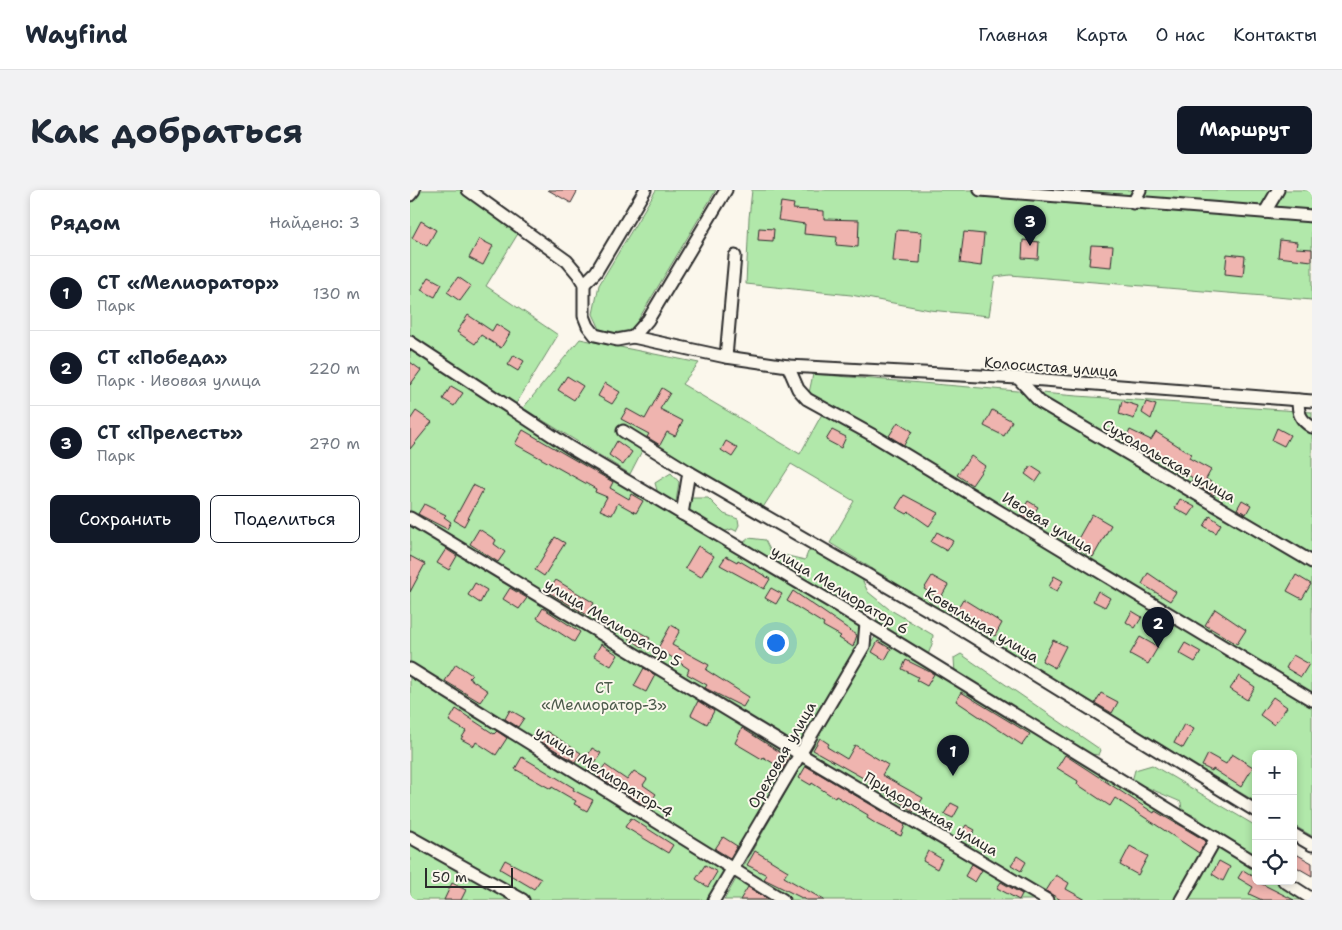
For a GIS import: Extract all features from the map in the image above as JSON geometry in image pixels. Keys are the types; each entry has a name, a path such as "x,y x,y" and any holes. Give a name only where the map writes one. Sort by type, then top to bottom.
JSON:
{"street":[{"path":"410,195 414,190"},
{"path":"468,190 567,261 584,284 596,272 645,190"},
{"path":"633,337 648,320 726,190"},
{"path":"980,190 1312,216"},
{"path":"1132,203 1140,190"},
{"path":"1264,212 1278,190"},
{"path":"726,357 735,256"},
{"name":"Колосистая улица","path":"584,284 584,316 588,326 595,335 616,340 633,337 726,357 784,366 1018,378 1312,401"},
{"name":"улица Мелиоратор 6","path":"410,342 571,448 866,623 1252,860"},
{"name":"Ивовая улица","path":"784,366 798,389 807,399 876,437 1312,700"},
{"name":"Суходольская улица","path":"1018,378 1040,402 1312,562"},
{"path":"1298,400 1298,412 1304,422 1312,427"},
{"name":"Ковыльная улица","path":"623,431 689,472 957,627 1252,809"},
{"path":"682,514 689,472"},
{"name":"улица Мелиоратор 5","path":"410,518 800,754"},
{"name":"Ореховая улица","path":"714,900 864,646 866,623"},
{"name":"улица Мелиоратор-4","path":"410,670 783,900"},
{"name":"Придорожная улица","path":"800,754 1048,900"},
{"path":"1297,836 1312,845"},
{"path":"410,837 523,900"},
{"path":"1181,900 1216,838"},
{"path":"1290,885 1312,899"}],"green space":[{"name":"СТ «Мелиоратор-3»","path":"410,190 462,190 519,232 486,286 558,335 511,412 868,629 710,900 410,900"},
{"path":"656,190 716,190 632,330 613,333 600,329 593,314 599,285"},
{"path":"752,190 1312,190 1312,300 1010,275 995,277 989,316 930,310 851,295 746,284"},
{"path":"580,339 699,363 682,384 800,454 827,405 809,393 813,374 1077,396 1312,412 1312,836 1297,827 1297,750 1252,750 1252,800 830,543 854,501 791,464 762,509 647,441 630,474 523,408"},
{"path":"671,473 679,482 676,502 658,494 655,483"},
{"path":"690,498 708,498 724,514 738,519 739,525 736,531 732,529 723,532 689,512"},
{"path":"749,538 765,540 771,552 805,560 808,552 815,550 860,575 868,592 889,609 933,635 928,655 877,623 876,616 866,611 857,614 744,542"},
{"path":"876,635 1252,864 1252,885 1286,885 1309,900 724,900"},
{"path":"961,654 1101,750 1099,755 1089,754 955,674 954,658"},
{"path":"1152,765 1252,824 1252,856 1200,824 1199,818 1182,810 1181,802 1132,781 1135,770"}],"building":[{"path":"548,190 578,190 571,203"},
{"path":"781,202 794,204 793,209 824,211 824,219 859,220 858,247 836,245 837,237 804,234 805,224 778,220"},
{"path":"421,221 436,230 427,246 412,238"},
{"path":"759,228 774,229 773,241 758,240"},
{"path":"896,230 922,232 920,263 893,261"},
{"path":"964,232 984,234 981,266 960,263"},
{"path":"479,239 493,246 483,265 469,258"},
{"path":"1023,240 1039,242 1038,259 1022,258"},
{"path":"1280,240 1297,242 1296,248 1312,249 1312,261 1278,257"},
{"path":"1091,245 1113,246 1111,267 1089,265"},
{"path":"1227,254 1245,256 1243,276 1225,274"},
{"path":"429,277 442,284 435,297 421,290"},
{"path":"458,277 471,286 460,301 447,292"},
{"path":"468,315 492,331 496,324 510,333 501,348 481,335 475,344 457,332"},
{"path":"514,355 524,361 518,371 508,365"},
{"path":"410,362 421,370 410,385"},
{"path":"567,376 583,386 574,400 558,390"},
{"path":"605,383 620,392 612,404 598,396"},
{"path":"451,386 463,393 454,406 443,399"},
{"path":"662,388 670,393 660,409 683,421 675,436 667,432 660,445 647,437 649,434 621,419 627,409 645,419"},
{"path":"1122,401 1138,406 1134,419 1119,414"},
{"path":"1146,402 1156,405 1151,419 1142,413"},
{"path":"992,410 1012,421 1004,436 984,426"},
{"path":"416,411 432,422 410,449 410,420"},
{"path":"898,422 912,431 904,445 889,436"},
{"path":"1277,428 1290,435 1284,446 1272,440"},
{"path":"523,430 613,482 610,488 629,499 631,494 643,501 636,513 618,503 612,515 600,510 607,497 595,492 596,489 515,444"},
{"path":"832,430 846,437 841,448 826,440"},
{"path":"1130,430 1151,440 1156,432 1191,454 1189,458 1211,470 1206,479 1219,487 1214,495 1191,482 1193,478 1155,454 1153,459 1124,443"},
{"path":"617,441 632,452 623,465 609,455"},
{"path":"726,441 738,448 732,457 721,450"},
{"path":"971,456 985,466 972,485 957,475"},
{"path":"1031,466 1042,473 1036,482 1025,474"},
{"path":"473,485 483,490 464,526 454,520"},
{"path":"904,495 938,513 929,526 909,512 907,514 896,508"},
{"path":"1180,499 1195,507 1189,516 1175,508"},
{"path":"1242,500 1251,505 1246,514 1237,509"},
{"path":"1028,501 1038,507 1029,521 1020,515"},
{"path":"424,504 446,515 444,517 451,522 447,529 418,514"},
{"path":"1092,514 1111,525 1093,557 1074,546"},
{"path":"1210,516 1221,524 1216,533 1204,526"},
{"path":"479,529 496,540 494,544 505,552 498,562 470,544"},
{"path":"937,532 953,541 947,551 931,542"},
{"path":"555,537 565,543 544,576 535,570"},
{"path":"698,546 714,556 701,577 685,568"},
{"path":"446,549 457,556 449,570 437,563"},
{"path":"410,556 425,564 410,592"},
{"path":"726,556 737,562 738,560 770,579 764,589 720,565"},
{"path":"1148,573 1176,592 1170,601 1142,584"},
{"path":"1296,575 1311,584 1302,599 1287,591"},
{"path":"932,576 948,585 940,599 924,589"},
{"path":"1054,576 1063,581 1057,591 1049,587"},
{"path":"556,580 594,603 587,615 548,592"},
{"path":"475,583 487,590 480,603 468,595"},
{"path":"510,588 527,598 519,609 503,599"},
{"path":"771,588 782,594 776,604 765,598"},
{"path":"793,591 857,635 853,647 839,638 841,636 823,626 824,624 787,601"},
{"path":"1098,591 1110,598 1105,607 1093,601"},
{"path":"963,599 1002,623 995,636 979,627 982,623 957,609"},
{"path":"543,608 580,632 574,642 537,618"},
{"path":"1215,609 1246,630 1237,644 1205,625"},
{"path":"1132,611 1142,617 1135,628 1126,622"},
{"path":"671,625 680,630 672,645 709,665 706,670 749,697 743,707 705,688 707,685 687,674 689,669 658,648"},
{"path":"634,629 650,638 644,648 628,638"},
{"path":"1140,637 1158,647 1148,664 1130,654"},
{"path":"1053,640 1066,646 1055,668 1042,661"},
{"path":"878,641 891,649 885,660 872,652"},
{"path":"1185,643 1201,652 1195,662 1179,653"},
{"path":"601,644 618,655 611,666 594,656"},
{"path":"1293,655 1309,664 1301,677 1286,668"},
{"path":"906,660 934,674 927,686 916,680 918,677 902,669"},
{"path":"456,664 472,675 469,678 488,691 480,702 445,681"},
{"path":"644,668 655,675 646,692 634,686"},
{"path":"1239,676 1255,687 1247,700 1230,689"},
{"path":"961,692 1030,734 1022,745 956,701"},
{"path":"1101,693 1118,702 1112,713 1095,703"},
{"path":"1273,697 1287,707 1274,725 1260,715"},
{"path":"698,701 714,711 707,724 691,715"},
{"path":"456,709 494,734 497,731 507,738 496,755 476,742 474,746 461,739 466,731 449,721"},
{"path":"510,710 524,718 518,727 505,719"},
{"path":"1184,724 1194,729 1183,748 1174,743"},
{"path":"742,728 789,758 783,769 735,743"},
{"path":"546,731 581,753 575,762 540,741"},
{"path":"820,738 829,744 827,747 847,759 855,745 888,765 882,775 923,798 914,812 881,788 813,750"},
{"path":"592,748 601,753 593,766 585,761"},
{"path":"1208,754 1226,764 1232,754 1252,766 1252,769 1241,787 1213,769 1212,771 1202,766"},
{"path":"1065,755 1154,813 1155,811 1206,841 1199,853 1115,798 1110,806 1077,784 1078,781 1057,768"},
{"path":"522,757 574,788 573,790 593,800 587,811 574,804 576,801 552,787 551,789 515,769"},
{"path":"605,765 627,780 634,771 647,779 643,785 656,794 647,807 597,776"},
{"path":"806,766 905,825 901,836 878,825 867,818 868,815 836,796 835,798 812,783 811,785 799,778"},
{"path":"951,803 959,807 953,818 944,814"},
{"path":"631,818 673,845 668,853 625,827"},
{"path":"966,825 975,830 968,841 959,836"},
{"path":"723,837 737,846 730,858 715,849"},
{"path":"1130,846 1148,856 1138,875 1120,865"},
{"path":"755,851 788,871 784,877 824,900 806,900 764,879 767,875 747,865"},
{"path":"928,851 942,859 937,869 923,861"},
{"path":"1297,855 1312,863 1312,876 1297,867"},
{"path":"1017,856 1026,862 1021,871 1011,865"},
{"path":"505,860 541,879 534,889 500,869"},
{"path":"1219,861 1230,867 1223,881 1212,874"},
{"path":"972,864 982,870 975,882 965,876"},
{"path":"705,865 717,872 708,887 696,879"},
{"path":"1243,870 1252,876 1252,885 1264,885 1294,900 1262,900 1249,894 1253,887 1238,878"},
{"path":"1056,875 1069,883 1066,889 1086,900 1061,900 1046,891"},
{"path":"1001,882 1022,894 1019,900 997,888"},
{"path":"452,883 466,890 461,900 444,900"},
{"path":"748,887 769,900 740,900"}],"place":[{"name":"СТ «Прелесть»","path":"1030,246"},
{"name":"СТ «Победа»","path":"1158,648"},
{"name":"СТ «Мелиоратор»","path":"953,776"}]}
